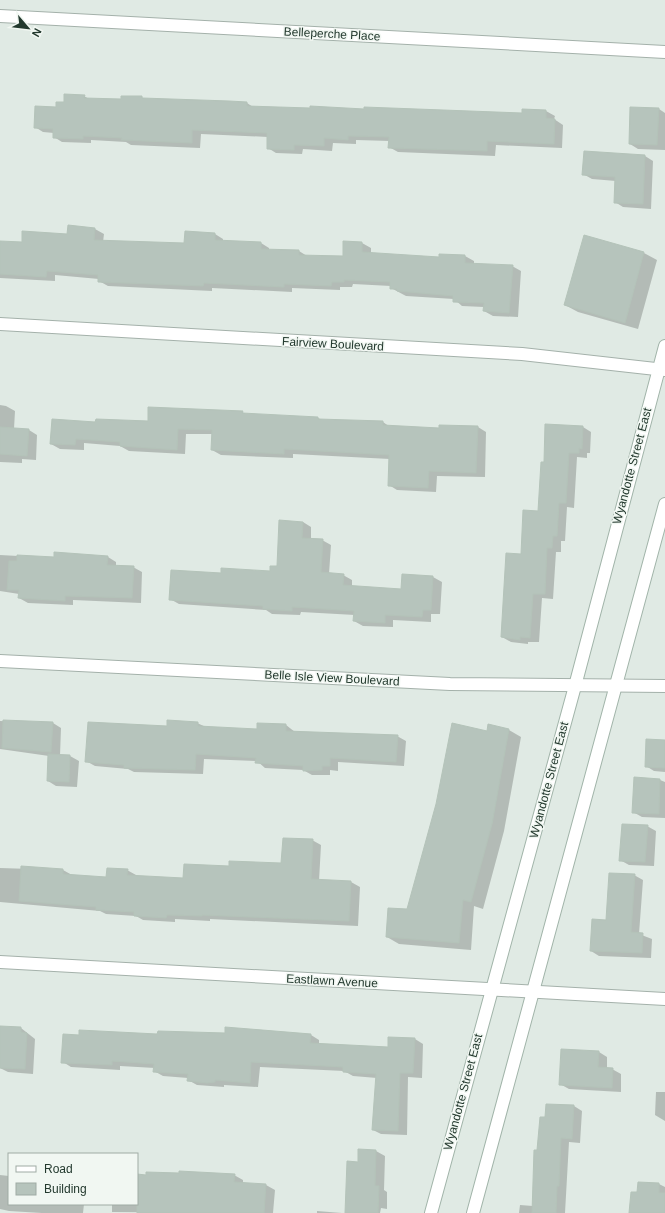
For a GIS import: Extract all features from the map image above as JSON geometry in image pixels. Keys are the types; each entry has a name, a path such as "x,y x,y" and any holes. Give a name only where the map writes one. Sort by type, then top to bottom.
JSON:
{"street":[{"name":"Belleperche Place","path":"0,16 665,52"},
{"name":"Fairview Boulevard","path":"0,324 522,354 662,370"},
{"name":"Wyandotte Street East","path":"431,1213 662,370 665,346"},
{"path":"473,1213 665,504"},
{"name":"Belle Isle View Boulevard","path":"0,661 450,684 665,686"},
{"name":"Eastlawn Avenue","path":"0,962 533,993 665,999"}],"building":[{"path":"64,94 85,95 84,98 121,99 121,96 142,96 142,98 247,102 247,106 310,108 310,106 364,109 364,107 522,113 522,109 546,110 546,118 555,119 554,144 487,141 487,151 388,148 389,137 348,136 348,140 324,138 324,146 294,145 294,150 267,149 267,133 192,130 192,143 121,140 122,138 83,136 83,139 53,138 53,129 34,128 35,106 56,107 56,102 64,102"},
{"path":"630,107 659,108 657,145 629,144"},
{"path":"584,151 645,155 643,204 614,203 615,177 582,175"},
{"path":"68,225 95,228 94,240 184,243 185,231 215,233 215,240 261,242 261,249 299,250 299,255 343,256 343,241 362,242 362,252 439,257 439,254 465,255 465,263 513,265 509,313 483,311 484,303 453,302 453,296 397,291 397,289 390,289 390,282 344,280 344,282 332,282 331,286 284,284 284,287 204,283 203,286 98,282 98,275 47,271 46,277 0,274 0,241 22,242 22,231 67,234"},
{"path":"584,235 644,252 625,323 564,305"},
{"path":"148,407 243,411 242,413 318,417 318,419 383,421 383,425 439,428 439,425 478,426 476,473 429,471 428,488 388,486 389,455 284,449 284,454 211,450 212,430 178,429 177,450 120,446 120,442 76,439 75,445 50,444 52,419 95,422 96,419 148,421"},
{"path":"545,424 583,426 582,449 579,448 579,453 569,453 566,503 559,503 557,536 553,536 552,548 547,548 545,594 533,594 530,638 520,637 520,640 501,637 506,553 521,554 523,510 538,511 541,462 544,462"},
{"path":"0,427 29,429 27,456 0,454"},
{"path":"279,520 303,522 302,538 323,539 321,572 344,574 343,585 401,589 402,574 433,576 431,610 423,610 422,617 385,615 385,623 353,621 354,611 292,607 292,611 263,609 263,606 169,600 171,570 221,573 221,568 270,571 270,566 277,566"},
{"path":"54,552 108,556 107,565 134,566 132,598 65,596 65,601 18,598 19,590 7,590 9,561 17,561 17,555 54,557"},
{"path":"3,720 53,722 51,752 2,748"},
{"path":"167,720 198,722 198,726 257,729 257,723 286,724 286,731 398,735 396,762 330,758 330,766 322,766 322,770 303,771 303,766 255,763 256,758 196,754 195,770 124,768 124,765 85,762 88,722 167,726"},
{"path":"452,723 487,731 488,724 509,729 492,824 471,902 463,900 459,943 386,937 388,908 407,909 436,804"},
{"path":"646,739 665,740 665,768 645,767"},
{"path":"48,754 70,755 69,782 47,781"},
{"path":"634,777 660,779 659,814 632,813"},
{"path":"622,824 648,825 645,862 619,861"},
{"path":"283,838 313,839 311,879 351,881 349,921 202,915 167,915 166,918 134,916 134,912 96,910 96,907 19,901 21,866 63,869 63,874 106,877 107,868 128,869 127,875 183,878 184,864 229,866 229,861 281,863"},
{"path":"609,873 635,874 631,932 643,933 642,953 590,951 592,919 606,920"},
{"path":"0,1026 21,1027 21,1032 27,1033 25,1069 0,1068"},
{"path":"225,1027 311,1034 310,1043 388,1047 388,1037 415,1038 413,1073 400,1073 398,1131 372,1130 376,1074 343,1072 343,1067 251,1062 250,1083 215,1080 215,1082 207,1083 187,1081 188,1074 153,1072 154,1064 112,1061 112,1065 61,1063 63,1034 79,1035 79,1030 157,1034 158,1031 225,1033"},
{"path":"561,1049 599,1051 598,1067 613,1068 612,1088 559,1085"},
{"path":"546,1104 574,1105 572,1139 561,1138 556,1213 532,1213 534,1150 537,1150 540,1117 545,1117"},
{"path":"358,1149 376,1150 375,1186 379,1186 378,1213 345,1213 347,1161 358,1162"},
{"path":"179,1171 235,1174 234,1182 266,1184 264,1213 137,1213 138,1174 146,1175 146,1172 179,1173"},
{"path":"638,1182 659,1183 659,1193 665,1193 665,1213 629,1213 631,1192 637,1192"}]}
